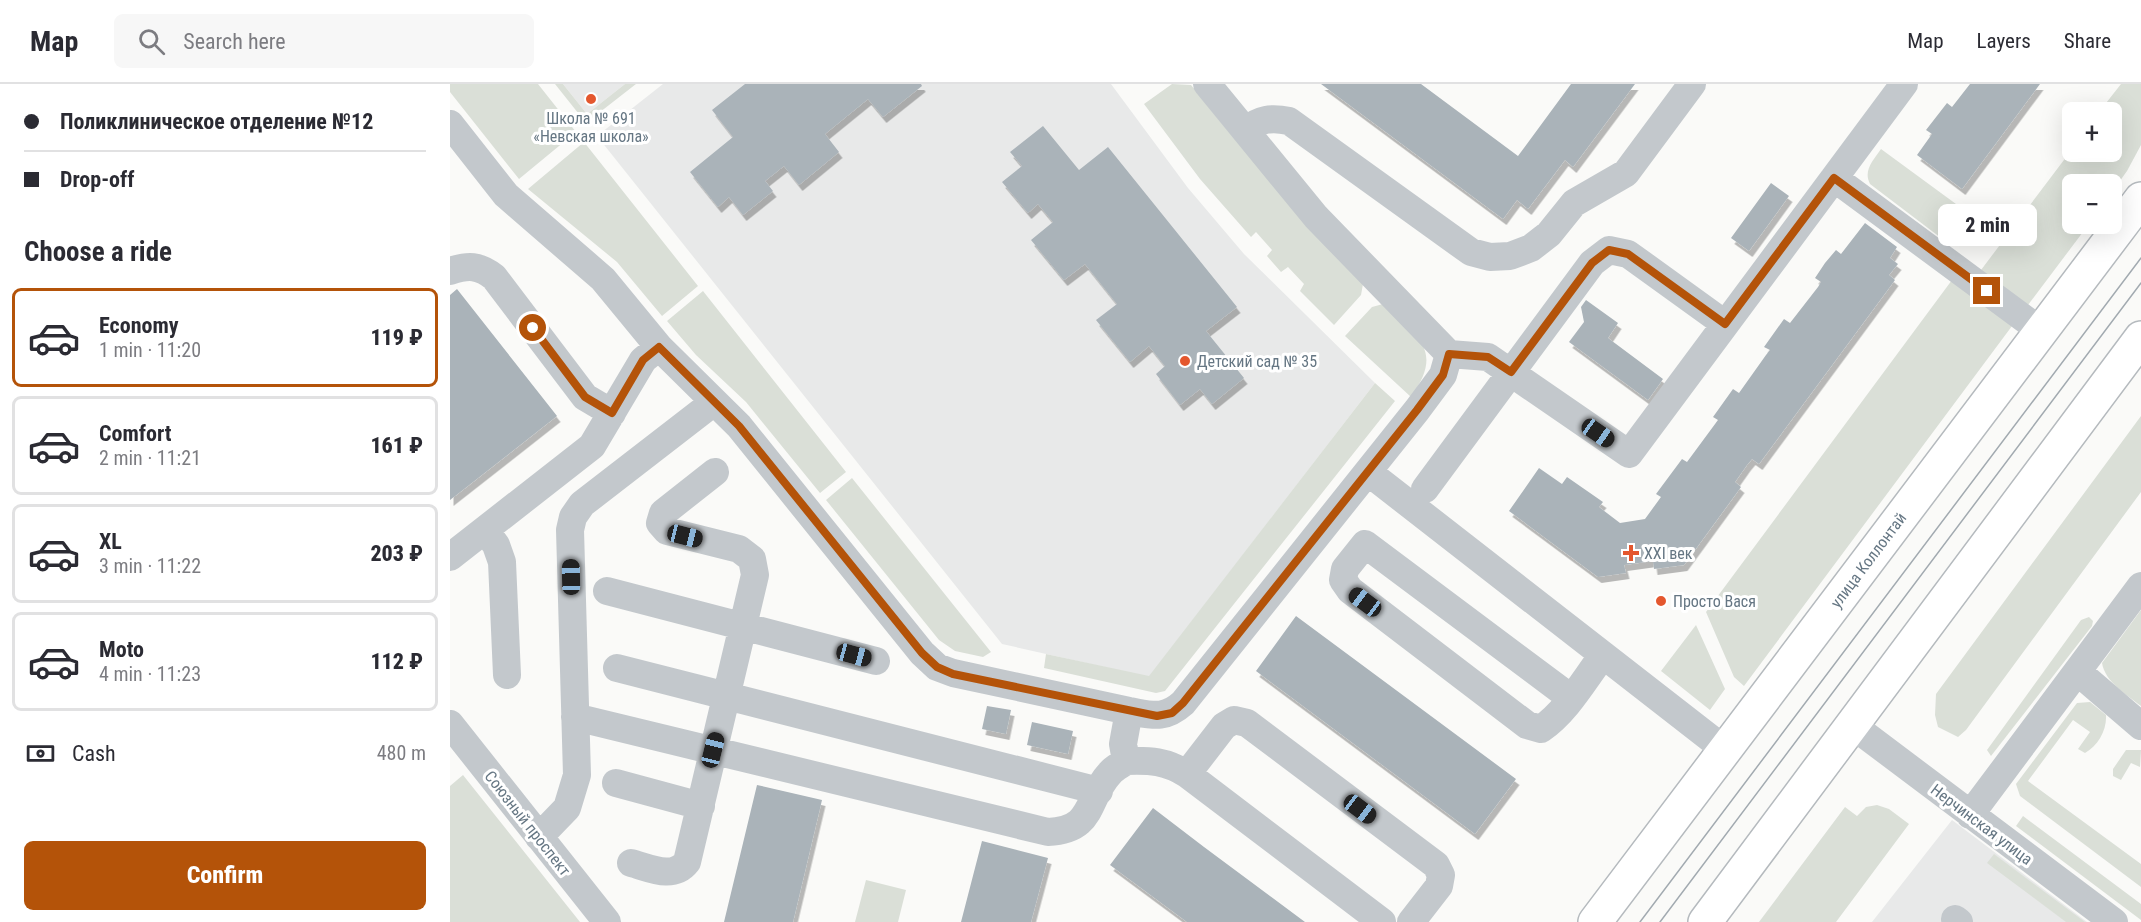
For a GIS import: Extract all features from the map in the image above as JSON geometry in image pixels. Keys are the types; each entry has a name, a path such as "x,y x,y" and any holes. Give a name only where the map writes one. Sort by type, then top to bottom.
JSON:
{"main road":[{"name":"улица Коллонтай","path":"1595,922 2141,199"},
{"path":"1705,922 2141,338"}],"street":[{"path":"1207,84 1316,218 1449,354 1488,357 1629,454 1904,84"},
{"path":"1246,130 1257,122 1273,117 1289,120 1471,252 1490,257 1510,256 1531,248 1549,234 1574,203 1626,173 1692,84"},
{"path":"450,124 506,195 603,279 659,347 739,426 922,653 937,667 953,674 1157,716 1172,713 1183,703 1443,375 1449,354"},
{"path":"1834,178 2042,331"},
{"path":"1425,489 1592,263 1609,250 1628,254 1725,324"},
{"path":"450,271 464,266 482,267 494,277 585,397 612,413"},
{"path":"450,557 592,446 643,360 659,347"},
{"path":"539,837 567,808 577,775 570,530 573,517 582,504 714,402"},
{"path":"631,863 670,873 681,870 687,862 755,575 752,559 739,549 667,531 660,523 663,513 715,472"},
{"path":"1368,472 1724,749"},
{"path":"1331,518 1571,698"},
{"path":"485,530 496,545 502,562 507,675"},
{"path":"1365,543 1345,568 1343,580 1350,591 1527,725 1541,729 1555,719 1603,655"},
{"path":"1970,815 2141,586"},
{"path":"607,591 876,661"},
{"path":"617,668 1099,791"},
{"path":"2078,672 2141,726"},
{"path":"1126,761 1123,744 1129,711"},
{"path":"575,717 1048,832 1062,831 1075,826 1086,817 1110,773 1126,761 1153,760 1171,764 1382,922"},
{"path":"1187,774 1224,726 1234,720 1247,723 1436,865 1441,875 1439,886 1411,922"},
{"name":"Союзный проспект","path":"450,724 607,922"},
{"name":"Нерчинская улица","path":"1852,725 2114,922"},
{"path":"616,783 701,806"}],"shaded area":[{"path":"450,84 538,84 576,132 519,179 450,92"},
{"path":"555,84 563,84 587,114 625,84 636,84 586,123"},
{"name":"Школа № 691 «Невская школа»","path":"563,84 625,84 587,114"},
{"path":"663,84 1111,84 1188,188 1244,254 1375,383 1149,677 1002,644 597,136"},
{"path":"1172,84 1191,85 1318,236 1363,284 1361,295 1334,325 1300,291 1304,284 1288,267 1281,272 1267,256 1272,250 1256,232 1251,237 1200,179 1144,104"},
{"path":"2121,84 2141,84 2141,145 2122,178 2122,174 2062,174 2062,234 2081,234 2028,305 1981,270 2062,162 2122,162 2122,102 2107,102"},
{"path":"584,142 698,286 662,316 617,262 528,189"},
{"path":"1881,149 1971,215 1949,244 1870,184 1868,170"},
{"path":"1952,280 2012,326 1744,686 1734,677 1706,612"},
{"path":"703,291 846,472 820,493 746,402 696,355 667,321"},
{"path":"1383,304 1416,335 1426,355 1426,367 1421,381 1411,397 1345,336 1372,307"},
{"path":"1375,383 1395,401 1165,691 1156,693 1044,668 1046,654 1149,676"},
{"path":"2141,416 2141,492 1966,730 1958,737 1938,727 1935,715 1936,694"},
{"path":"852,478 991,652 983,657 955,651 939,640 826,500"},
{"path":"2141,610 2141,706 2112,682 2102,663"},
{"path":"2089,617 2093,621 2092,626 1991,756 1987,750 2081,620"},
{"path":"1696,625 1725,689 1710,710 1661,671"},
{"path":"2090,702 2106,715 2105,726 2098,742 2085,753 2078,749 2090,732 2073,720 2028,781 2141,864 2141,887 2020,796 2016,784 2077,703"},
{"path":"2126,750 2141,750 2140,767 2131,763 2121,780 2113,776 2113,769"},
{"path":"463,775 580,922 450,922 450,786"},
{"path":"1877,805 1889,809 1909,824 1836,922 1759,922 1845,807 1857,816 1866,807"},
{"path":"2023,816 2141,904 2141,920 2016,826"},
{"path":"1952,820 2087,922 1872,922"},
{"path":"1994,854 2085,922 2066,922 1987,863"},
{"path":"866,880 906,890 898,922 855,922"}],"building":[{"path":"745,84 921,84 922,86 883,117 868,99 825,134 839,152 799,185 784,166 765,181 773,191 743,215 729,197 718,207 690,172 733,137 712,110"},
{"path":"1321,84 1421,84 1518,156 1571,84 1635,84 1573,167 1565,160 1528,209 1517,200 1503,219"},
{"path":"1970,84 2040,84 1962,189 1917,155 1932,134 1926,130 1947,103 1952,107"},
{"path":"1043,126 1079,170 1108,147 1237,307 1206,331 1244,378 1212,404 1200,389 1180,405 1156,374 1165,366 1149,346 1130,362 1096,320 1117,304 1085,264 1064,280 1031,240 1053,222 1038,204 1028,213 1002,182 1022,166 1010,152"},
{"path":"1771,183 1789,196 1749,251 1731,238"},
{"path":"1865,223 1897,247 1890,258 1898,264 1889,275 1895,280 1759,464 1752,459 1747,465 1735,482 1741,487 1684,565 1654,569 1653,561 1624,565 1626,573 1598,577 1509,511 1539,468 1562,484 1567,477 1603,502 1599,507 1620,523 1645,519 1661,497 1656,494 1682,459 1687,462 1718,420 1713,417 1733,389 1739,393 1770,350 1764,347 1784,319 1790,323 1818,287 1821,282 1815,278 1825,263 1836,250 1841,254"},
{"path":"457,289 557,416 450,500 450,295"},
{"path":"1586,300 1618,323 1608,338 1663,379 1648,400 1569,342 1584,322 1581,307"},
{"path":"1296,616 1516,779 1475,834 1256,671"},
{"path":"987,706 1011,710 1006,734 982,729"},
{"path":"1032,722 1073,731 1068,754 1027,745"},
{"path":"757,785 822,800 793,922 724,922"},
{"path":"1153,808 1305,922 1187,922 1110,865"},
{"path":"982,841 1048,858 1031,922 961,922"}],"tram line":[{"path":"1640,922 2141,258"},
{"path":"1660,922 2141,283"}],"place":[{"name":"Школа № 691 «Невская школа»","path":"591,99"},
{"name":"Детский сад № 35","path":"1185,361"},
{"name":"XXI век","path":"1631,553"},
{"name":"Просто Вася","path":"1661,601"}],"route":[{"path":"533,328 585,397 612,413 643,360 659,347 739,426 922,653 937,667 953,674 1157,716 1172,713 1183,703 1417,410 1443,375 1449,354 1488,357 1511,372 1592,263 1609,250 1628,254 1725,324 1834,178 1987,291"}]}
